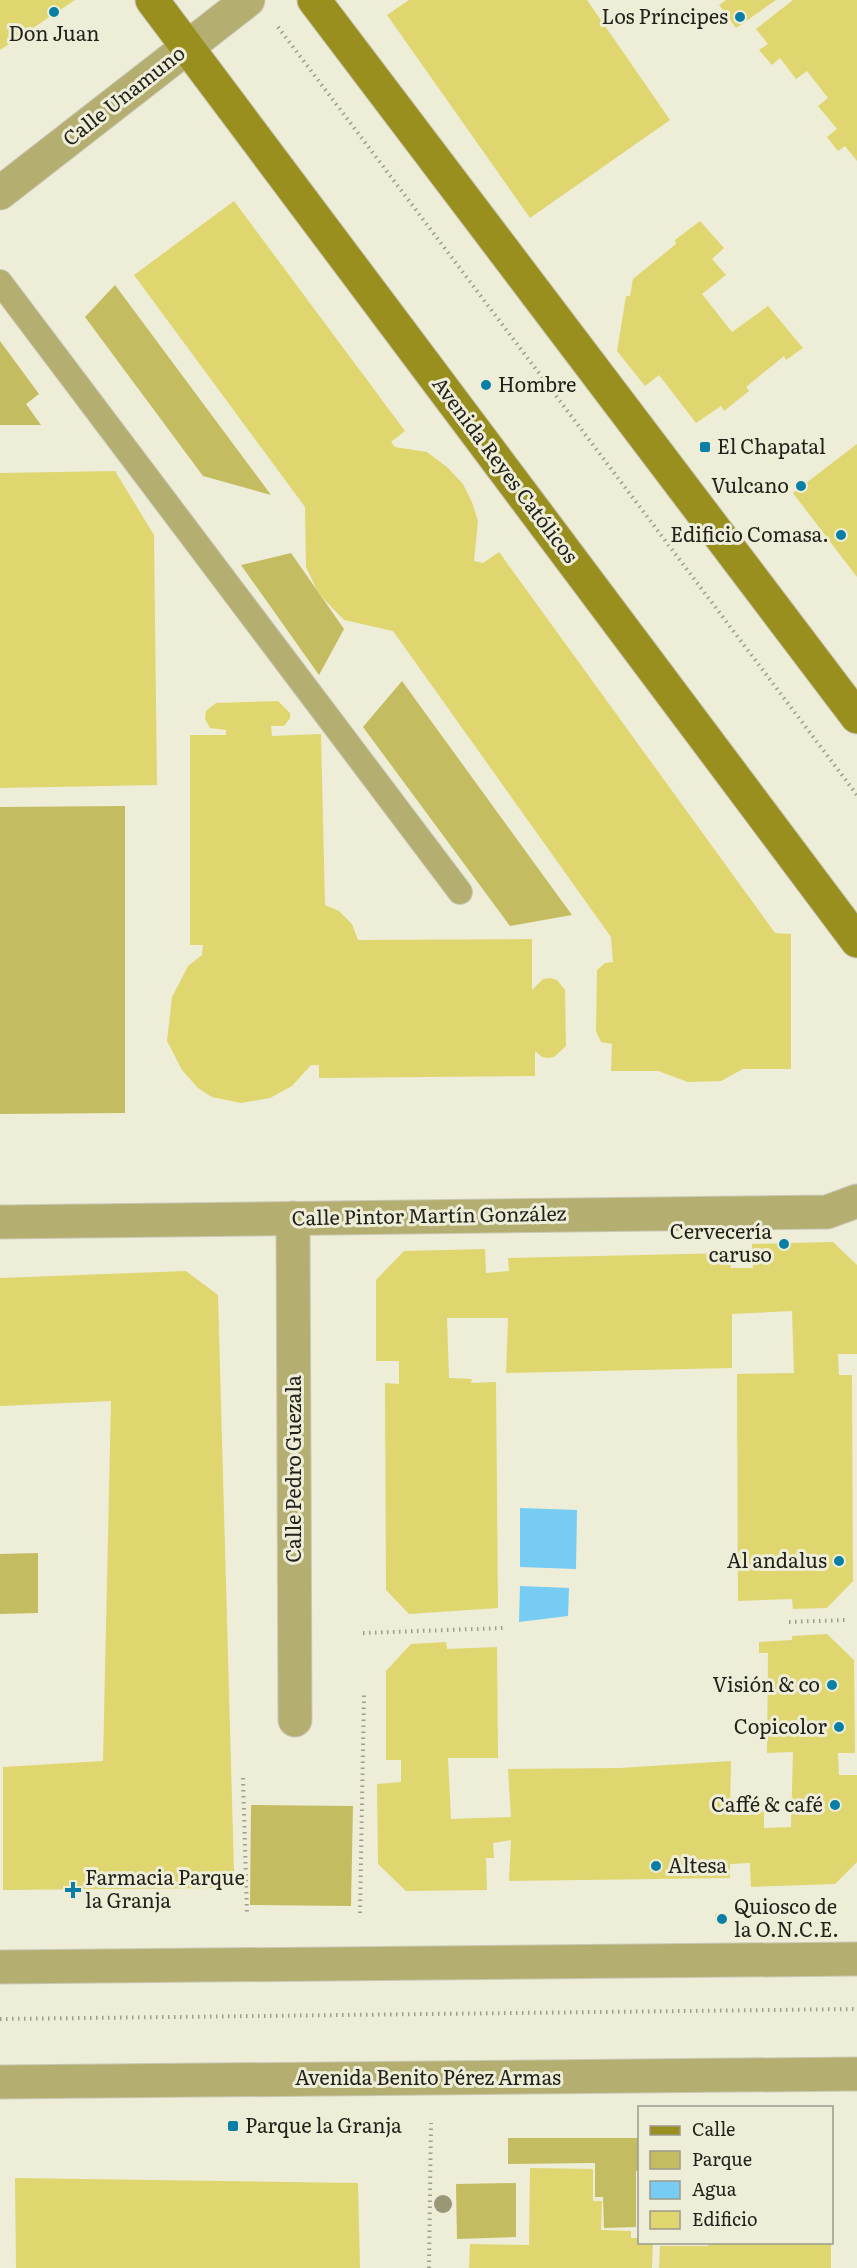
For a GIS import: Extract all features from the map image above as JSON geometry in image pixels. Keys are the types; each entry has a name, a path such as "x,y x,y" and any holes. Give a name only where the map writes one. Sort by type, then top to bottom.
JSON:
{"main road":[{"name":"Avenida Reyes Católicos","path":"152,0 857,940"},
{"path":"314,0 857,717"}],"street":[{"name":"Calle Unamuno","path":"0,193 187,47 260,10"},
{"name":"Calle Pintor Martín González","path":"0,1221 827,1212 857,1201"},
{"name":"Calle Pedro Guezala","path":"293,1218 294,1720"},
{"path":"0,1967 857,1959"},
{"name":"Avenida Benito Pérez Armas","path":"0,2082 857,2074"}],"lane":[{"path":"0,282 460,892"}],"path":[{"path":"260,10 857,795"},
{"path":"789,1622 846,1620"},
{"path":"363,1634 503,1628"},
{"path":"360,1913 364,1694"},
{"path":"243,1778 247,1914"},
{"path":"0,2019 857,2009"},
{"path":"429,2268 431,2123"}],"green space":[{"path":"115,285 271,495 203,476 85,317"},
{"path":"0,341 39,394 26,404 41,425 0,425"},
{"path":"291,553 344,629 319,675 241,565"},
{"path":"402,681 572,915 510,926 363,727"},
{"path":"125,806 125,1113 0,1114 0,807"},
{"path":"38,1553 38,1613 0,1614 0,1554"},
{"path":"251,1805 353,1806 351,1906 250,1905"},
{"path":"508,2138 638,2138 636,2227 604,2228 603,2197 595,2197 595,2163 508,2164"},
{"path":"516,2183 516,2237 457,2239 456,2184"}],"water":[{"path":"520,1508 577,1510 576,1569 520,1567"},
{"path":"520,1586 569,1588 568,1616 519,1622"}],"building":[{"path":"0,0 75,0 0,50"},
{"path":"409,0 587,0 670,120 530,218 387,15"},
{"name":"Los Príncipes","path":"726,0 776,0 736,28 719,5"},
{"path":"793,0 857,0 857,161 845,146 838,151 827,137 837,129 818,106 828,98 807,71 796,79 780,58 772,65 759,50 768,44 756,29"},
{"path":"234,201 405,431 391,442 395,447 427,452 447,467 463,484 478,521 474,561 483,563 499,552 775,933 791,934 791,1069 743,1069 721,1081 688,1082 658,1071 611,1071 612,1044 601,1042 596,1031 597,970 605,963 613,962 611,937 393,631 344,620 319,594 306,567 305,507 134,275"},
{"path":"700,221 724,248 712,259 726,275 702,294 732,332 768,306 803,348 786,360 784,356 746,387 749,391 724,411 721,406 696,423 659,375 645,386 617,351 626,296 630,296 633,279 676,244 675,240"},
{"name":"Edificio Comasa.","path":"857,444 857,577 793,493"},
{"path":"115,471 154,535 157,785 0,788 0,473"},
{"path":"278,701 290,713 290,718 284,726 271,726 272,736 321,734 325,905 339,911 352,924 358,940 532,939 532,990 543,979 550,978 557,980 565,990 566,1046 554,1057 548,1058 542,1057 535,1051 535,1076 319,1078 319,1065 311,1065 292,1086 270,1098 241,1103 212,1097 198,1088 182,1070 167,1041 172,997 188,966 202,955 203,945 190,945 190,735 226,735 226,730 210,728 205,719 206,711 216,703"},
{"path":"833,1242 857,1265 857,1354 838,1354 839,1375 852,1375 853,1581 827,1608 793,1609 792,1599 738,1601 737,1374 794,1373 792,1311 732,1314 732,1368 506,1373 508,1318 447,1318 449,1378 472,1379 471,1383 496,1382 498,1608 409,1614 386,1590 385,1383 399,1384 399,1361 376,1361 376,1280 404,1251 485,1249 486,1273 509,1271 508,1258 730,1253 731,1268 753,1268 752,1244"},
{"path":"186,1271 218,1295 234,1872 216,1888 3,1890 3,1767 103,1761 111,1401 0,1406 0,1278"},
{"path":"827,1634 854,1660 855,1753 838,1753 839,1775 857,1775 857,1862 835,1884 751,1887 750,1863 730,1864 730,1878 509,1881 511,1840 493,1843 494,1858 486,1858 487,1890 406,1891 378,1864 377,1784 401,1782 401,1760 386,1760 386,1671 411,1644 446,1642 447,1649 497,1647 498,1758 448,1758 451,1819 511,1817 508,1769 619,1768 731,1761 730,1812 764,1811 764,1828 791,1827 793,1752 767,1753 768,1653 759,1653 759,1642 792,1640 792,1636"},
{"name":"Quiosco de la O.N.C.E.","path":"727,1913 728,1924 716,1924 715,1914"},
{"path":"530,2168 593,2169 593,2201 602,2201 601,2230 631,2231 631,2238 638,2238 638,2244 653,2244 652,2268 469,2268 470,2244 529,2245"},
{"path":"15,2178 358,2183 360,2268 16,2268"},
{"path":"708,2244 831,2244 831,2268 659,2268 660,2246 708,2246"}],"place":[{"name":"Don Juan","path":"54,12"},
{"name":"Los Príncipes","path":"740,17"},
{"name":"Hombre","path":"486,385"},
{"name":"El Chapatal","path":"705,447"},
{"name":"Vulcano","path":"801,486"},
{"name":"Edificio Comasa.","path":"841,535"},
{"name":"Cervecería caruso","path":"784,1244"},
{"name":"Al andalus","path":"839,1561"},
{"name":"Visión & co","path":"832,1685"},
{"name":"Copicolor","path":"839,1727"},
{"name":"Caffé & café","path":"835,1805"},
{"name":"Altesa","path":"656,1866"},
{"name":"Farmacia Parque la Granja","path":"73,1890"},
{"name":"Quiosco de la O.N.C.E.","path":"722,1919"},
{"name":"Parque la Granja","path":"233,2126"}]}
